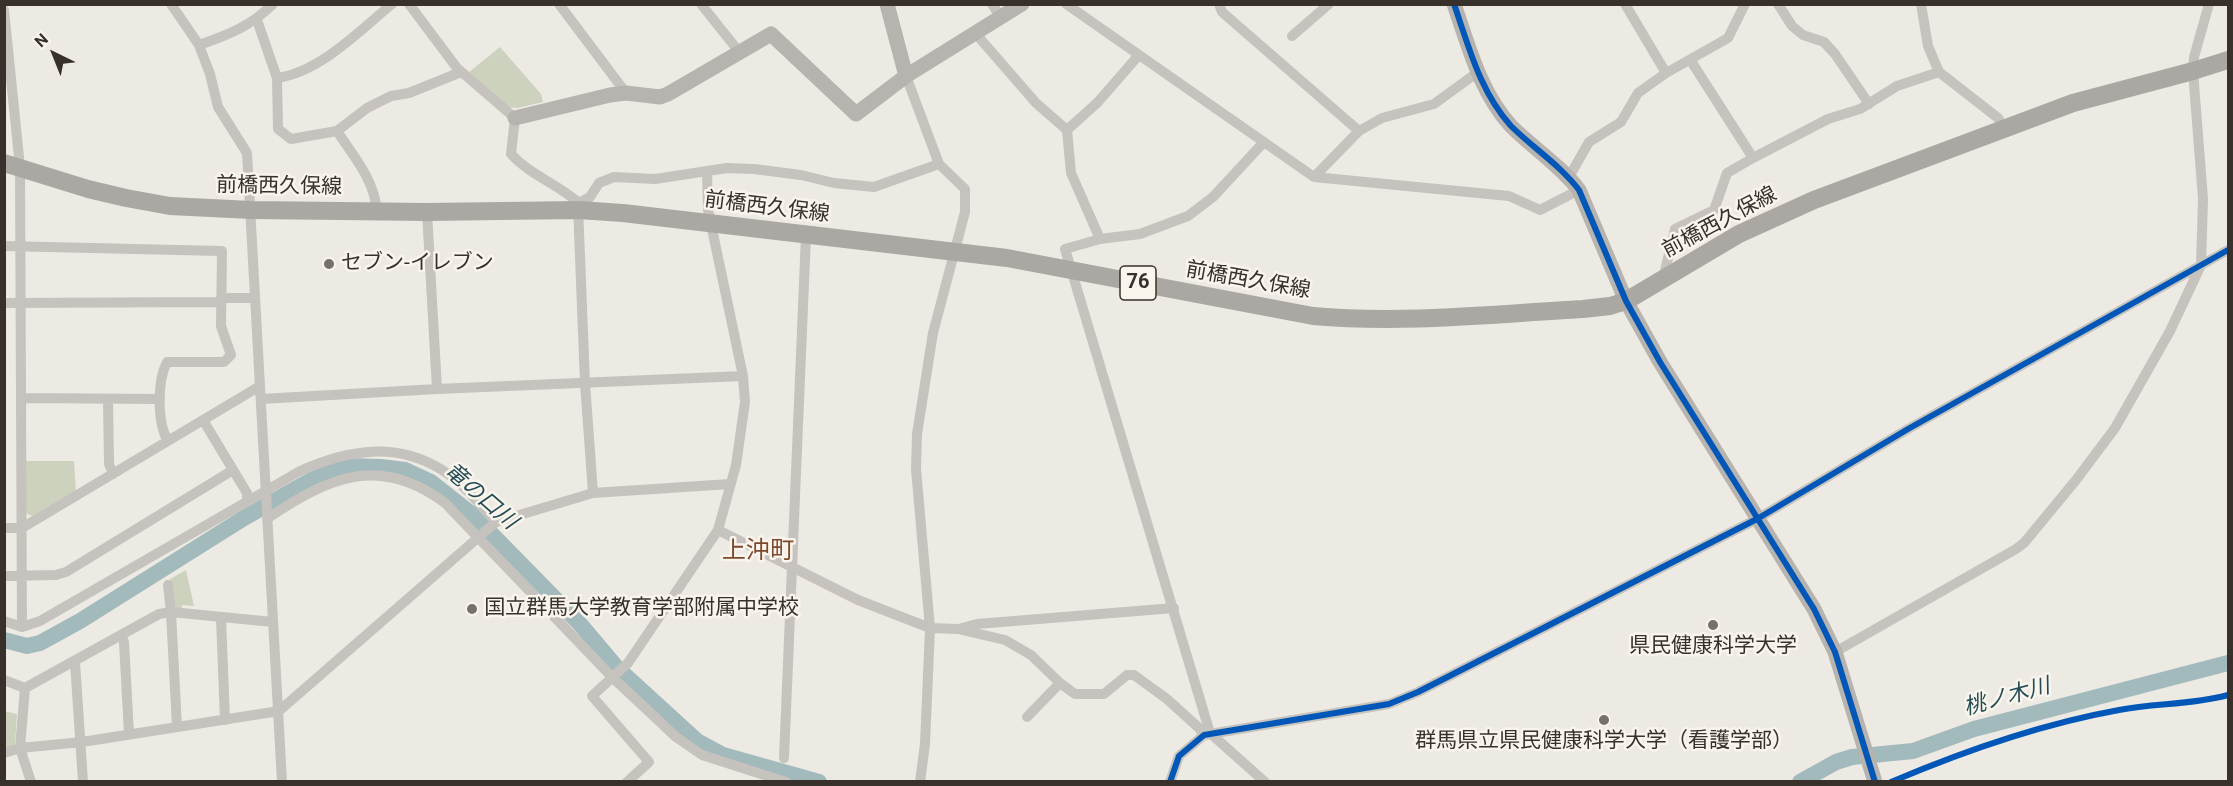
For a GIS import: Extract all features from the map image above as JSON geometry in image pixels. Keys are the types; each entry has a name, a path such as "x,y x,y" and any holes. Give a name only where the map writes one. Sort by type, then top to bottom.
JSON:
{"main road":[{"name":"前橋西久保線","path":"12,165 88,189 170,206 250,210 427,212 578,206 711,224 1007,258 1313,316 1359,320 1610,306 1626,301 1739,234 1790,211 2073,103 2229,60"}],"street":[{"path":"171,4 199,45 210,74 218,107 247,153 282,782"},
{"path":"199,45 230,34 257,20 273,4"},
{"path":"277,78 329,56 392,4"},
{"path":"409,4 461,72 515,118"},
{"path":"559,4 626,93"},
{"path":"701,4 740,54"},
{"path":"887,4 906,76 939,165 965,189 965,212 933,333 917,434 916,469 930,628 925,744 920,782"},
{"path":"992,4 1001,18"},
{"path":"515,118 610,95 626,93 660,97 740,54 771,34 856,114 906,76 1022,4"},
{"path":"1066,4 1314,177 1509,196 1540,210 1578,190"},
{"path":"1219,4 1222,12 1359,131"},
{"path":"1292,36 1329,4"},
{"path":"1454,4 1485,90 1498,111 1531,145 1569,177 1578,190 1626,301 1660,362 1803,589 1835,652 1875,782"},
{"path":"1625,4 1666,73"},
{"path":"1569,177 1588,142 1621,122 1638,93 1666,73 1691,61 1728,38 1745,4"},
{"path":"1778,4 1792,26 1803,35 1824,42 1835,54 1869,104"},
{"path":"1920,4 1928,46 1939,72 1998,118 2004,129"},
{"path":"1835,652 2016,549 2034,534 2115,428 2170,331 2201,265 2203,199 2193,71 2197,46 2209,4"},
{"path":"4,10 12,165 20,247 22,627"},
{"path":"257,20 277,78 279,129 291,139 337,132 367,108 392,96 409,93 461,72"},
{"path":"976,34 1036,103 1067,130 1071,173 1100,238"},
{"path":"1067,130 1098,102 1138,56"},
{"path":"1691,61 1753,158"},
{"path":"1314,177 1359,131 1382,118 1434,104 1478,72"},
{"path":"1663,279 1675,229 1714,210 1727,173 1828,119 1860,109 1898,86 1939,72"},
{"path":"515,118 511,154 521,165 571,196 578,206 585,382 593,492"},
{"path":"337,132 368,177 376,194 377,211"},
{"path":"1207,734 1174,608 1065,249 1100,238 1140,234 1188,216 1213,197 1264,142"},
{"path":"578,206 590,197 599,183 614,177 655,179 727,168 772,170 834,183 874,187 939,165"},
{"path":"627,782 649,762 592,696 628,663 718,530 736,465 745,402 743,376 708,210 707,171"},
{"path":"427,212 438,389"},
{"path":"784,758 806,235"},
{"path":"4,246 222,251 221,326 231,356 224,362 167,362 161,373 160,399 162,431 168,441"},
{"path":"1170,782 1179,756 1207,734 1389,704 1402,699 1757,519 1908,429 2229,250"},
{"path":"4,303 255,298"},
{"path":"261,399 743,376"},
{"path":"4,528 22,528 260,386"},
{"path":"21,399 160,399"},
{"path":"108,399 109,464 113,474"},
{"path":"203,420 247,493 247,501"},
{"path":"4,621 22,627 40,621 247,501 321,462 347,454 378,450 411,456 442,470 468,491 495,522"},
{"path":"4,576 56,576 66,572 233,470"},
{"path":"268,516 313,490 359,475 388,476 419,485 445,502 676,737 702,755 767,779 786,782"},
{"path":"4,753 20,748 82,742 279,711 495,522 593,492 730,484"},
{"path":"718,530 858,600 930,628 958,629 1005,640 1031,655 1060,683 1076,694 1104,694 1127,675 1134,675 1167,699 1198,728 1264,782"},
{"path":"168,585 177,727"},
{"path":"958,629 978,624 1174,608"},
{"path":"4,680 25,688 159,614 171,612 273,622"},
{"path":"221,618 225,720"},
{"path":"120,635 124,642 129,734"},
{"path":"75,662 83,782"},
{"path":"1027,717 1060,683"},
{"path":"25,688 20,748 32,782"}],"green space":[{"path":"500,47 541,94 543,102 518,108 507,107 469,72"},
{"path":"25,461 74,461 76,492 34,517 26,513"},
{"path":"186,570 194,606 182,605 182,609 176,608 170,579"},
{"path":"4,711 17,714 15,744 4,750"}],"waterway":[{"name":"竜の口川","path":"4,640 27,646 40,643 80,621 244,518 315,478 349,466 405,470 431,482 474,516 580,624 617,668 697,741 723,755 819,782"},
{"name":"桃ノ木川","path":"1800,782 1836,762 1852,757 1913,751 1974,729 2228,663"}],"cycle path":[{"path":"1454,4 1470,53 1491,99 1511,126 1579,190 1626,301 1660,362 1814,609 1835,652 1875,782"},
{"path":"1170,782 1179,756 1204,735 1389,704 1418,692 1757,519 1908,429 2228,250"},
{"path":"1891,782 1975,749 2061,723 2119,710 2201,701 2228,695"}],"place":[{"name":"セブン-イレブン","path":"329,264"},
{"name":"国立群馬大学教育学部附属中学校","path":"472,609"},
{"name":"県民健康科学大学","path":"1713,625"},
{"name":"群馬県立県民健康科学大学（看護学部）","path":"1604,720"}],"district":[{"name":"上沖町","path":"758,552"}]}
